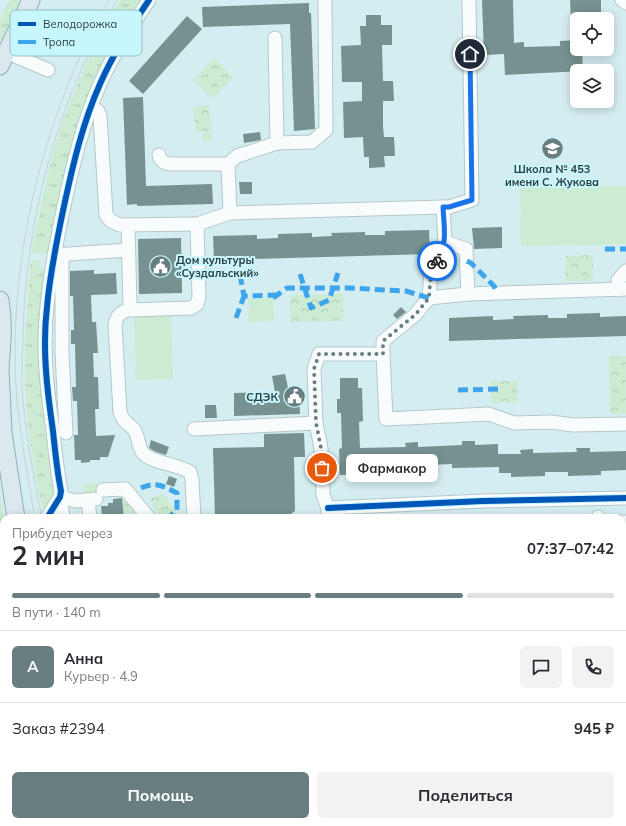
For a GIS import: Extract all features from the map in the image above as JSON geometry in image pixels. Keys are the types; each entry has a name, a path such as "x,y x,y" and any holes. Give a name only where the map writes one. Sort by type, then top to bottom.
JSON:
{"main road":[{"path":"27,10 32,0"},
{"path":"3,59 10,45"},
{"path":"0,300 2,313 0,368 3,433 15,514"}],"street":[{"path":"142,11 149,0"},
{"path":"159,155 160,160 164,163 170,164 228,164 237,156 277,143 312,142 326,130 325,0"},
{"path":"91,106 98,111 100,116 106,214 111,221 120,225 197,224 230,213 449,207 472,200 469,0"},
{"path":"622,0 626,3"},
{"path":"275,38 277,143"},
{"path":"63,514 60,497 61,491 47,390 46,308 58,254 71,174 91,106 100,83 114,56"},
{"path":"3,59 48,70"},
{"path":"228,164 230,213"},
{"path":"443,207 445,242 442,251 431,271 429,298 415,315 383,341 386,419 489,414 514,423 551,422 573,425 626,424"},
{"path":"194,514 192,480 190,472 183,468 143,454 135,431 124,420 120,412 115,325 117,317 122,312 130,310 191,308 197,304 199,290 197,224"},
{"path":"128,226 130,305"},
{"path":"445,242 466,250 468,294"},
{"path":"58,254 128,250"},
{"path":"58,254 66,433"},
{"path":"429,298 468,294 623,290 618,280 626,271"},
{"path":"383,354 319,354 314,369 316,423 321,448 323,495 328,513 483,501 626,498"},
{"path":"194,429 316,423"},
{"path":"60,497 76,501 125,489 146,514"},
{"path":"49,514 60,497"},
{"path":"91,514 96,497"}],"green space":[{"path":"10,0 20,0 15,10 10,10 10,21 0,42 0,20"},
{"path":"120,0 142,0 136,10 114,10"},
{"path":"90,56 107,56 93,84 78,125 61,189 48,254 31,252 50,166 62,123"},
{"path":"214,58 233,77 212,99 193,80"},
{"path":"209,105 212,130 207,131 208,133 211,132 212,140 203,142 202,134 205,134 204,131 196,132 193,107"},
{"path":"626,186 626,244 521,246 520,188"},
{"path":"593,255 593,281 566,281 565,256"},
{"path":"31,260 41,260 40,269 45,269 40,307 39,349 54,487 53,495 43,514 27,414 25,382 25,347"},
{"path":"343,294 343,321 290,322 290,295"},
{"path":"273,298 274,321 249,322 248,299"},
{"path":"171,315 173,379 136,380 134,316"},
{"path":"609,356 626,356 626,414 610,414"},
{"path":"491,381 517,381 518,402 492,403"},
{"path":"97,482 99,492 84,494 83,484"},
{"path":"0,493 3,514 0,514"},
{"path":"164,494 177,514 159,514 148,499"},
{"path":"122,495 142,514 124,514"}],"building":[{"path":"482,0 513,0 514,43 524,42 524,47 560,46 560,41 570,40 570,56 582,56 583,64 570,64 570,72 505,75 504,54 484,55"},
{"path":"570,0 601,0 601,12 571,12"},
{"path":"309,3 309,13 311,13 315,129 294,131 290,24 203,27 202,7"},
{"path":"366,15 381,15 381,25 392,25 392,45 382,45 383,81 393,81 394,101 383,101 383,126 384,137 394,137 395,156 384,156 385,167 369,168 369,157 364,157 363,137 344,138 343,102 362,101 362,82 342,82 341,46 361,45 360,26 366,26"},
{"path":"187,16 202,29 143,94 129,81"},
{"path":"143,97 146,186 212,184 213,204 127,205 123,98"},
{"path":"260,132 261,140 244,143 243,134"},
{"path":"239,182 252,182 252,194 240,194"},
{"path":"502,227 502,248 474,249 472,228"},
{"path":"429,230 430,254 214,260 213,236 257,235 257,239 278,238 278,234 312,233 312,237 332,236 331,233 365,232 365,235 385,235 385,231"},
{"name":"Дом культуры «Суздальский»","path":"181,238 182,293 139,294 138,239"},
{"path":"94,270 94,274 116,273 117,294 91,295 92,322 96,322 98,353 93,353 94,377 98,377 99,409 95,409 96,436 115,435 108,457 100,457 100,460 90,460 90,462 81,463 81,460 75,460 74,435 78,435 77,401 73,401 72,387 76,387 75,344 71,344 71,330 74,330 73,296 70,296 70,271"},
{"path":"401,307 406,312 397,319 393,315"},
{"path":"600,313 600,317 626,316 626,336 449,341 449,318 493,316 493,320 514,319 513,316 548,315 548,318 567,318 567,314"},
{"path":"285,374 289,392 299,392 300,414 234,416 234,393 275,392 272,376"},
{"path":"340,378 358,378 358,388 362,388 363,421 359,422 360,448 406,447 405,443 418,442 418,447 462,445 462,441 475,441 475,445 498,444 498,454 521,454 520,450 533,449 533,453 577,452 576,448 590,448 590,452 626,451 626,470 601,471 601,475 568,476 568,472 545,472 545,476 511,477 511,473 499,473 499,467 452,468 452,464 429,465 429,469 396,470 396,467 363,468 363,474 340,475 339,449 342,448 341,413 337,413 337,399 340,399"},
{"path":"205,405 216,405 217,418 205,418"},
{"path":"304,433 305,457 294,457 295,511 291,514 215,514 213,448 264,447 264,434"},
{"path":"151,440 169,447 166,455 149,448"},
{"path":"169,476 177,479 174,487 166,484"},
{"path":"122,498 124,514 102,514 101,506 108,506 108,503 113,503 113,499"}],"tram line":[{"path":"104,10 109,0"},
{"path":"112,10 117,0"},
{"path":"34,514 17,401 15,350 17,298 24,246 34,194 48,143 65,93 80,56"},
{"path":"41,514 23,401 22,354 25,293 30,249 48,163 61,120 88,56"}],"marked path":[{"path":"605,249 626,249"},
{"path":"467,261 471,263 494,286 497,293"},
{"path":"300,274 311,308 329,300 338,273"},
{"path":"240,275 244,296 277,295"},
{"path":"273,298 287,288 348,288 406,291 429,298"},
{"path":"236,318 244,296"},
{"path":"458,390 499,389"},
{"path":"141,488 151,485 159,485 177,493 177,510 172,514"}],"cycle path":[{"path":"142,11 149,0"},
{"path":"49,514 60,497 61,491 49,400 45,353 47,307 50,282 56,243 75,159 94,98 114,56"},
{"path":"328,508 483,501 626,498"}],"way so far":[{"path":"322,468 321,448 316,423 314,369 319,354 383,354 383,341 415,315 429,298 431,271 437,261"}],"place":[{"name":"Школа № 453 имени С. Жукова","path":"552,149"},
{"name":"Дом культуры «Суздальский»","path":"160,266"},
{"name":"СДЭК","path":"294,397"},
{"name":"Фармакор","path":"322,468"}],"route":[{"path":"437,261 445,242 443,207 449,207 472,200 470,54"}]}
